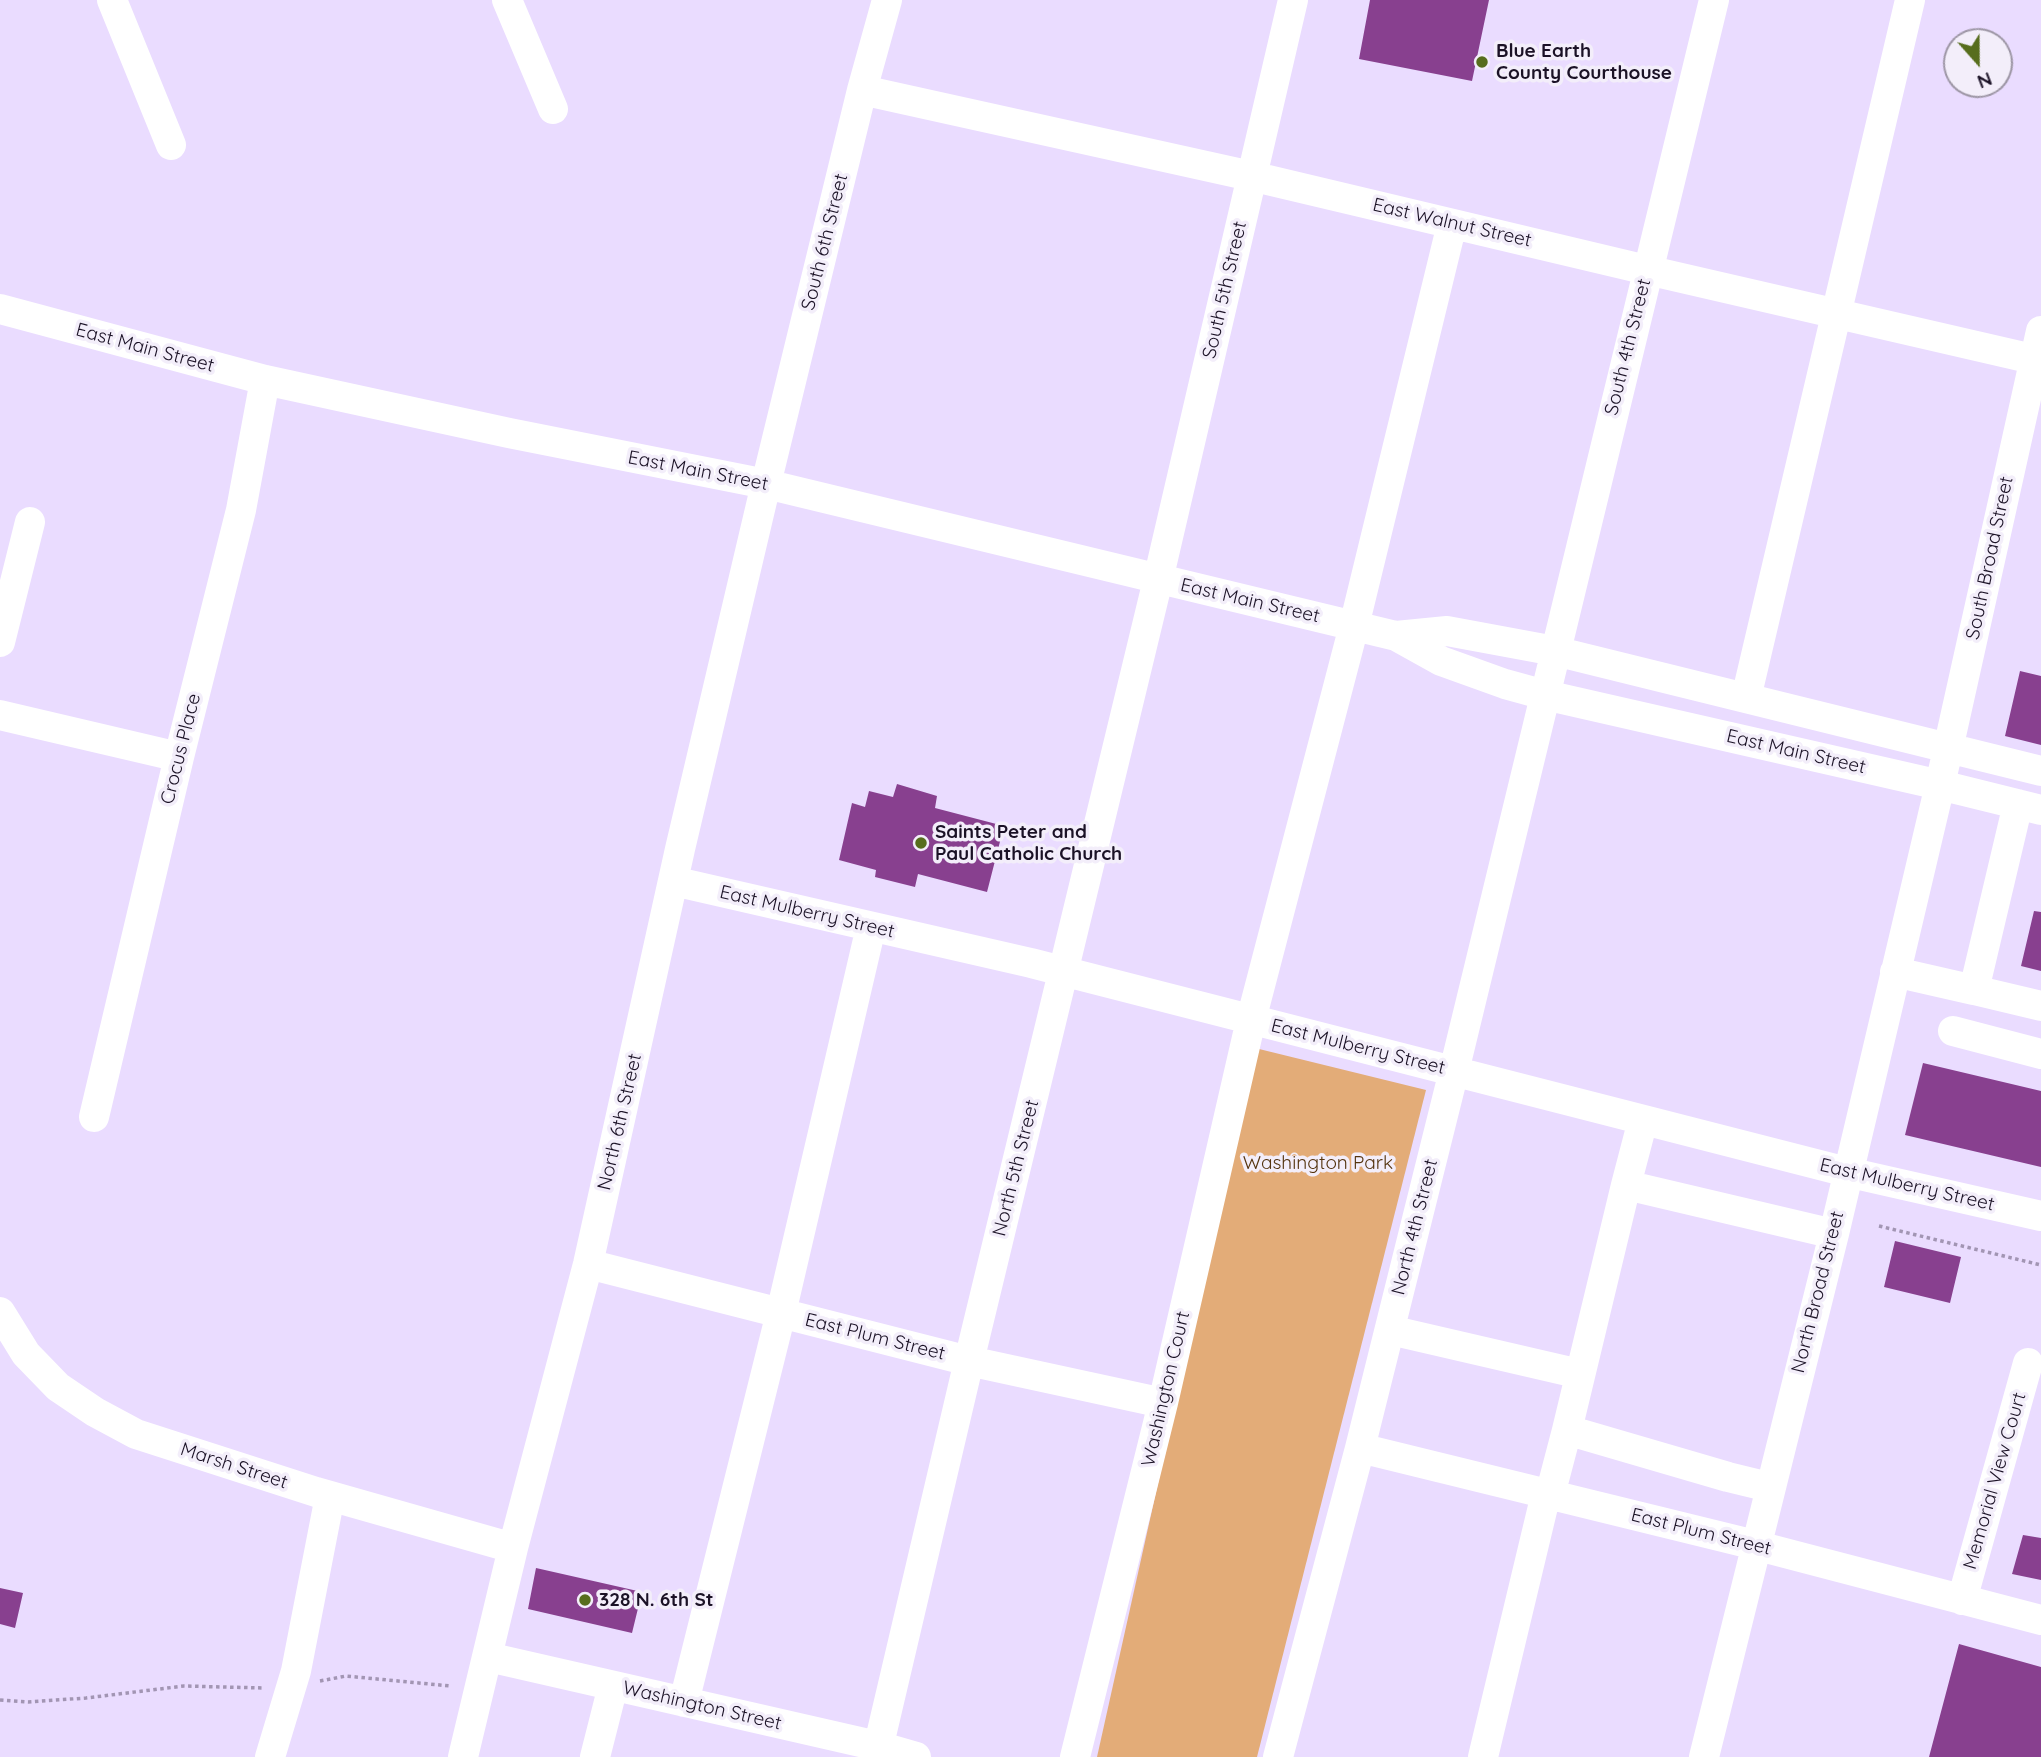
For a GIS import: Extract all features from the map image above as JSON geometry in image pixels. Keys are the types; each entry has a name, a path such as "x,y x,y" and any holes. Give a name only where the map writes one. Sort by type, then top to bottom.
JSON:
{"street":[{"path":"112,0 172,145"},
{"path":"507,0 553,109"},
{"name":"South 6th Street","path":"766,484 862,90 887,0"},
{"name":"South 5th Street","path":"1158,580 1293,0"},
{"name":"South 4th Street","path":"1545,695 1713,0"},
{"path":"1746,698 1910,0"},
{"name":"East Walnut Street","path":"862,90 1251,176 1837,313 2039,350"},
{"name":"Washington Court","path":"1076,1757 1163,1403 1251,1020 1354,626 1452,223"},
{"name":"East Main Street","path":"0,309 265,380 509,433 766,484 1396,636 1441,661 1545,695 2030,807"},
{"name":"South Broad Street","path":"1940,785 2039,350"},
{"name":"Crocus Place","path":"94,1117 179,757 241,510 265,380"},
{"name":"North 6th Street","path":"463,1757 513,1548 588,1264 673,881 766,484"},
{"path":"0,642 30,522"},
{"name":"North 5th Street","path":"877,1752 1158,580"},
{"name":"East Main Street","path":"1396,636 1447,631 1555,651 2041,771"},
{"name":"North 4th Street","path":"1278,1757 1390,1330 1545,695"},
{"path":"0,715 179,757"},
{"name":"North Broad Street","path":"1704,1757 1834,1234 1940,785"},
{"path":"1983,1040 1983,992 2030,807"},
{"name":"East Mulberry Street","path":"673,881 1063,971 1847,1172 2041,1216"},
{"path":"684,1702 781,1313 871,927"},
{"path":"1895,972 2041,1006"},
{"path":"1953,1031 2041,1054"},
{"path":"1483,1757 1643,1120"},
{"path":"1626,1185 1834,1234"},
{"name":"East Plum Street","path":"588,1264 969,1361 1163,1403"},
{"name":"Marsh Street","path":"0,1312 26,1354 58,1387 95,1412 136,1434 330,1496 513,1548"},
{"path":"1390,1330 1580,1374"},
{"name":"Memorial View Court","path":"1962,1600 2028,1363"},
{"path":"1567,1430 1769,1487"},
{"name":"East Plum Street","path":"1360,1448 1757,1546 2041,1620"},
{"path":"270,1757 292,1685 330,1496"},
{"name":"Washington Street","path":"488,1657 684,1702 877,1752 916,1757"},
{"path":"596,1757 613,1685"}],"path":[{"path":"1879,1226 2041,1265"},
{"path":"0,1700 28,1702 75,1699 184,1686 274,1688 346,1676 450,1686"}],"green space":[{"name":"Washington Park","path":"1255,1048 1426,1090 1257,1757 1097,1757"}],"building":[{"path":"1370,0 1489,0 1472,81 1359,59"},
{"path":"2020,671 2041,676 2041,745 2005,736"},
{"name":"Saints Peter and Paul Catholic Church","path":"897,784 937,796 935,808 1004,826 987,892 918,874 915,887 875,877 876,870 839,860 852,803 865,807 869,791 893,797"},
{"path":"2034,911 2041,912 2041,971 2021,966"},
{"path":"1923,1063 2041,1091 2041,1167 1905,1135"},
{"path":"1895,1241 1961,1257 1950,1303 1884,1287"},
{"path":"2023,1535 2041,1538 2041,1580 2012,1574"},
{"name":"328 N. 6th St","path":"536,1568 642,1592 632,1633 528,1609"},
{"path":"0,1588 23,1593 15,1628 0,1624"},
{"path":"1959,1644 2041,1667 2041,1757 1929,1757"}],"place":[{"name":"Blue Earth County Courthouse","path":"1482,62"},
{"name":"Saints Peter and Paul Catholic Church","path":"921,843"},
{"name":"328 N. 6th St","path":"585,1600"}]}
